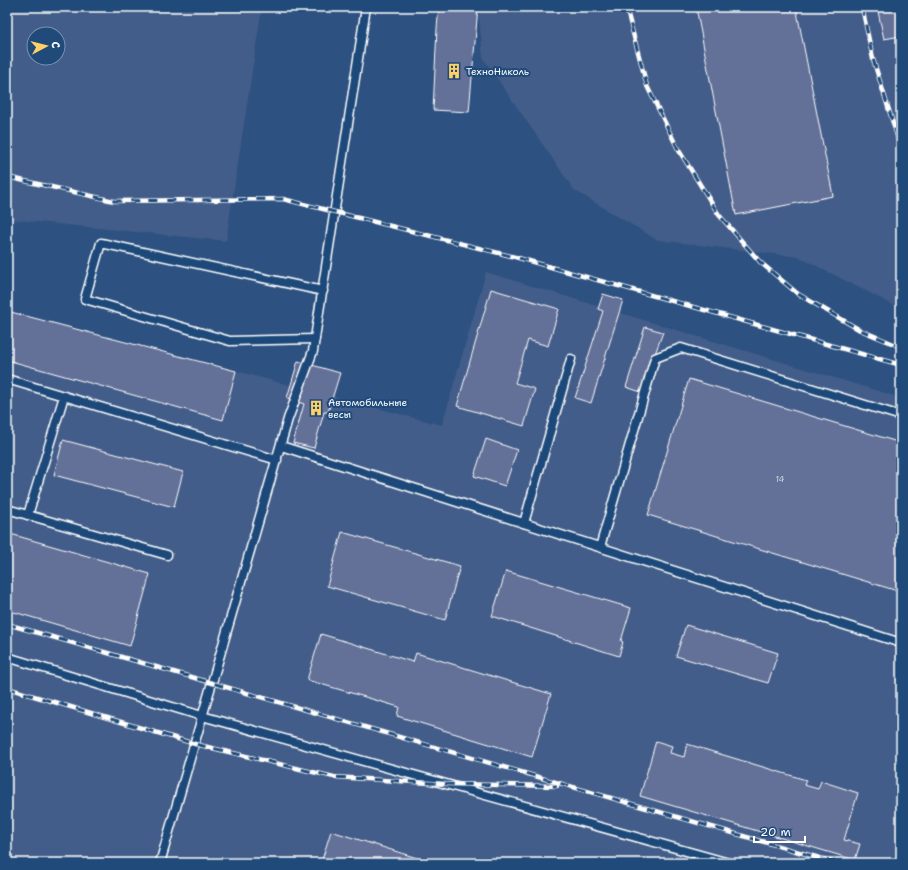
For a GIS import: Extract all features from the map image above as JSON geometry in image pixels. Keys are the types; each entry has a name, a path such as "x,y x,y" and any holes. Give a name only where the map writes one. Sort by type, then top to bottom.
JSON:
{"lane":[{"path":"160,863 288,419 313,351 366,7"},
{"path":"315,339 230,341 85,299 101,242 322,291"},
{"path":"600,547 654,358 681,348 901,416"},
{"path":"524,523 571,359"},
{"path":"7,379 277,460"},
{"path":"28,515 64,396"},
{"path":"281,446 901,643"},
{"path":"7,509 167,555"},
{"path":"7,657 202,716 730,863"}],"shaded area":[{"path":"7,7 262,7 226,241 7,219"},
{"path":"478,7 901,7 901,309 799,257 657,240 574,190 483,58"},
{"path":"486,272 901,398 901,863 7,863 7,311 442,425"}],"building":[{"name":"ТехноНиколь","path":"439,7 478,7 469,112 433,110"},
{"path":"696,7 796,7 833,196 736,215"},
{"path":"877,7 901,7 901,36 884,39"},
{"path":"491,289 559,309 548,346 528,340 515,383 535,389 524,426 457,406"},
{"path":"603,294 623,300 591,403 575,398 603,311 598,309"},
{"path":"7,311 236,371 223,420 7,360"},
{"path":"645,327 663,332 641,392 626,387"},
{"name":"Автомобильные весы","path":"298,361 340,373 328,412 324,412 314,448 293,443 304,404 287,398"},
{"path":"689,379 901,443 901,592 648,515"},
{"path":"486,439 517,450 505,486 474,476"},
{"path":"63,440 183,472 174,507 54,475"},
{"path":"342,532 460,566 445,620 327,586"},
{"path":"7,533 150,574 130,646 7,610"},
{"path":"506,571 631,608 621,641 623,642 619,656 492,616"},
{"path":"686,625 778,653 768,683 676,656"},
{"path":"321,634 413,662 416,653 551,694 532,757 397,716 399,707 307,680"},
{"path":"656,741 672,746 670,753 684,757 687,744 806,780 804,785 818,789 821,781 858,793 844,840 860,844 855,860 640,796"},
{"path":"331,831 433,863 321,863"}],"railway":[{"path":"626,7 647,86 678,149 719,215 760,262 798,294 860,330 901,347"},
{"path":"862,7 873,59 901,145"},
{"path":"7,177 114,201 283,199 515,257 901,365"},
{"path":"7,624 837,863"},
{"path":"7,688 195,744 334,777 446,784 557,786"}],"place":[{"name":"ТехноНиколь","path":"454,71"},
{"name":"Автомобильные весы","path":"316,408"}]}
